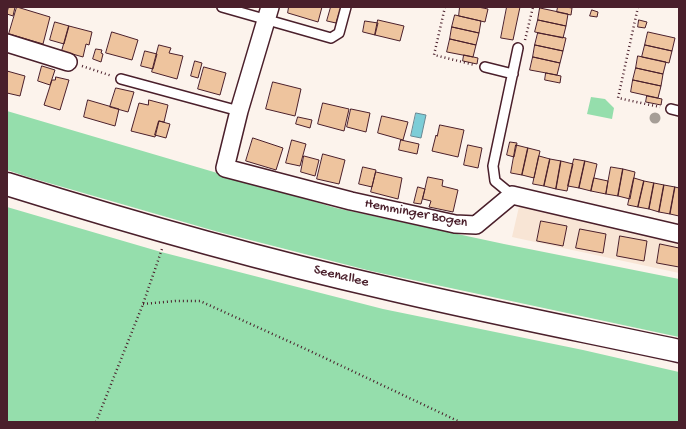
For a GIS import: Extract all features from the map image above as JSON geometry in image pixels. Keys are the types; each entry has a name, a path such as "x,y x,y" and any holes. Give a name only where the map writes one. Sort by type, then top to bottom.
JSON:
{"main road":[{"name":"Seenallee","path":"7,184 155,228 274,261 386,288 679,351"}],"street":[{"name":"Hemminger Bogen","path":"268,14 239,111 225,168 351,201 455,224 476,225 512,195"},
{"path":"7,43 68,62"},
{"path":"512,195 679,234"}],"lane":[{"path":"222,7 268,14 331,38 339,33 346,7"},
{"path":"512,195 495,182 493,166 518,48"},
{"path":"485,67 513,74"},
{"path":"121,78 239,111"}],"path":[{"path":"445,7 434,56 485,67"},
{"path":"518,48 523,49 533,7"},
{"path":"638,7 618,98 675,110"},
{"path":"68,62 121,78"},
{"path":"96,422 143,304 163,246"},
{"path":"143,304 176,301 200,301 460,422"}],"shaded area":[{"path":"521,198 679,234 679,273 512,237"}],"green space":[{"path":"591,97 605,99 614,108 612,119 587,114"},
{"path":"7,111 336,208 679,279 679,337 371,271 215,231 7,170"},
{"path":"7,207 161,252 383,309 583,350 679,372 679,422 7,422"}],"water":[{"path":"416,113 426,115 421,138 411,136"}],"building":[{"path":"9,7 15,7 13,16 7,14"},
{"path":"17,7 50,17 43,44 9,34"},
{"path":"289,7 322,7 318,22 288,13"},
{"path":"331,7 341,7 336,23 327,21"},
{"path":"460,7 478,7 488,9 485,22 459,16"},
{"path":"507,7 520,7 513,40 501,38"},
{"path":"558,7 572,8 571,15 557,12"},
{"path":"540,8 568,14 566,26 538,20"},
{"path":"592,10 598,12 597,17 590,16"},
{"path":"455,15 481,21 479,33 452,27"},
{"path":"378,20 404,26 400,41 375,35"},
{"path":"538,20 566,26 563,38 535,32"},
{"path":"639,20 647,22 645,28 638,27"},
{"path":"365,21 378,23 375,35 363,32"},
{"path":"55,22 69,26 64,44 50,40"},
{"path":"69,26 92,32 89,45 86,44 83,57 62,51"},
{"path":"452,27 479,33 476,45 450,39"},
{"path":"112,32 138,40 132,60 106,53"},
{"path":"648,32 675,38 672,51 645,45"},
{"path":"538,33 566,38 563,51 535,45"},
{"path":"450,39 476,45 473,57 447,52"},
{"path":"159,45 171,48 169,53 183,56 177,79 152,72"},
{"path":"535,45 563,51 560,63 533,57"},
{"path":"645,45 672,51 669,63 642,57"},
{"path":"96,49 102,50 101,53 103,54 101,62 93,59"},
{"path":"145,51 157,54 153,69 141,66"},
{"path":"464,55 478,58 477,64 463,61"},
{"path":"638,56 666,62 663,74 636,68"},
{"path":"533,57 560,63 557,75 530,70"},
{"path":"195,61 202,63 198,78 191,76"},
{"path":"42,66 55,70 50,85 38,81"},
{"path":"204,67 226,73 220,95 198,89"},
{"path":"636,68 663,74 661,86 633,80"},
{"path":"7,71 25,76 20,96 7,93"},
{"path":"546,73 561,76 560,83 545,80"},
{"path":"56,77 69,80 60,110 44,105 52,80 55,80"},
{"path":"633,80 661,86 658,98 631,92"},
{"path":"273,82 301,89 295,116 266,109"},
{"path":"116,88 134,92 128,112 110,107"},
{"path":"647,96 662,99 661,105 646,102"},
{"path":"88,100 119,109 115,126 84,117"},
{"path":"149,100 168,105 164,122 159,121 155,137 131,131 139,103 148,105"},
{"path":"323,103 349,109 344,131 318,124"},
{"path":"351,109 370,113 366,132 347,127"},
{"path":"382,116 408,122 403,140 378,133"},
{"path":"298,117 312,120 310,128 296,124"},
{"path":"159,121 170,124 166,138 155,135"},
{"path":"440,125 464,130 458,157 432,151"},
{"path":"253,138 283,148 276,170 246,161"},
{"path":"292,140 306,144 300,166 286,163"},
{"path":"401,140 419,144 417,154 399,150"},
{"path":"510,142 517,143 514,157 507,155"},
{"path":"468,145 482,148 478,168 464,165"},
{"path":"516,145 528,148 522,175 511,173"},
{"path":"528,148 540,151 534,178 522,175"},
{"path":"323,154 345,160 339,184 317,179"},
{"path":"304,156 319,160 315,176 301,172"},
{"path":"539,156 550,159 544,186 533,184"},
{"path":"550,159 561,161 556,189 544,186"},
{"path":"574,159 585,161 579,188 568,186"},
{"path":"561,161 573,164 567,191 556,189"},
{"path":"585,161 597,164 591,191 579,188"},
{"path":"363,167 376,170 372,187 359,184"},
{"path":"611,167 623,169 618,196 606,194"},
{"path":"623,169 635,172 630,199 618,196"},
{"path":"376,172 402,178 398,199 371,192"},
{"path":"428,177 443,180 442,186 458,190 453,212 429,207 431,201 423,199"},
{"path":"594,178 608,181 606,194 591,191"},
{"path":"634,178 644,181 638,207 628,205"},
{"path":"644,181 654,183 649,209 638,207"},
{"path":"654,183 664,185 659,212 649,209"},
{"path":"664,185 675,187 670,214 659,212"},
{"path":"418,187 425,189 421,204 414,203"},
{"path":"675,187 679,188 679,216 670,214"},
{"path":"541,221 567,226 563,246 537,241"},
{"path":"580,229 606,234 603,253 576,248"},
{"path":"620,236 647,241 644,261 617,256"},
{"path":"660,244 679,248 679,267 657,263"}]}
